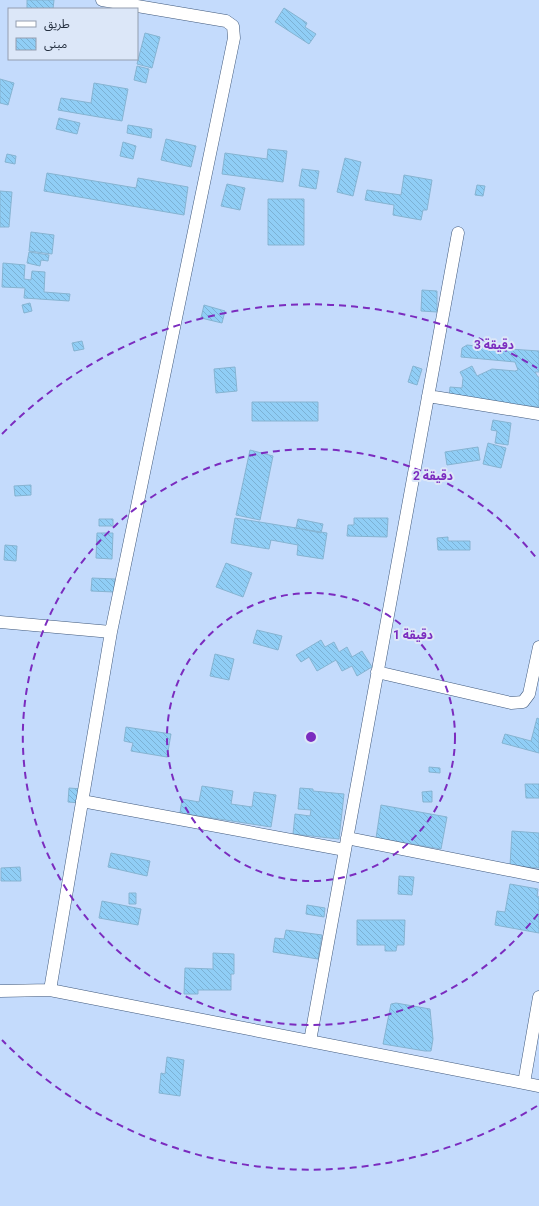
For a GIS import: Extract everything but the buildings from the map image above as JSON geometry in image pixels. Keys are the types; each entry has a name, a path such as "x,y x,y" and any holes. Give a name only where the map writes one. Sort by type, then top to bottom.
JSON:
{"street":[{"path":"50,990 111,632 234,38 233,26 226,21 102,0"},
{"path":"310,1041 458,233"},
{"path":"428,396 539,414"},
{"path":"0,622 111,632"},
{"path":"377,672 511,703 523,702 529,694 539,647"},
{"path":"82,801 344,850"},
{"path":"347,838 539,876"},
{"path":"0,991 50,990 539,1086"},
{"path":"524,1083 539,997"}]}
